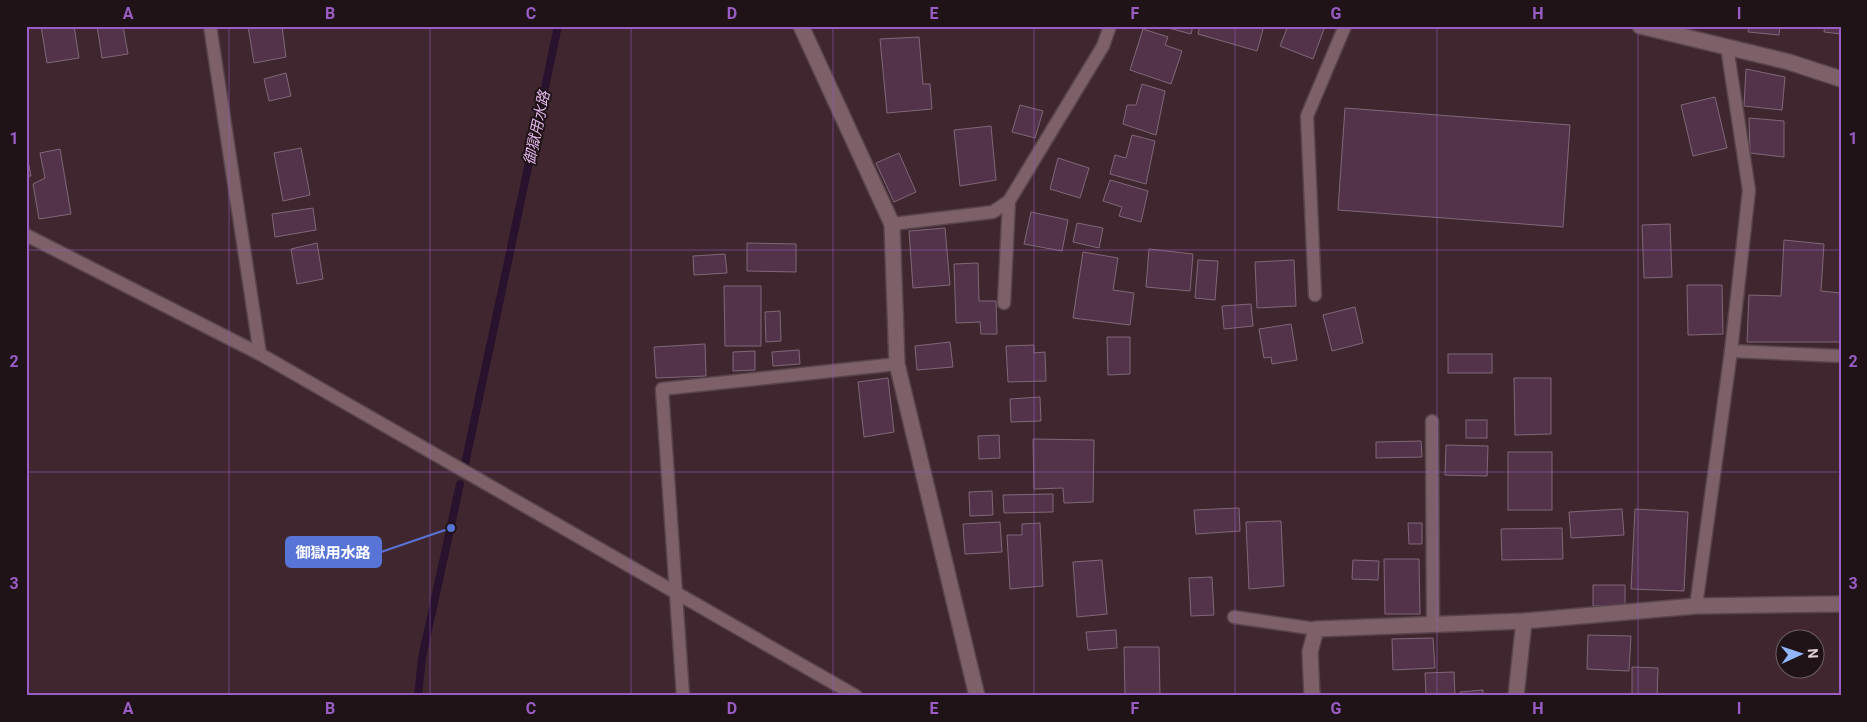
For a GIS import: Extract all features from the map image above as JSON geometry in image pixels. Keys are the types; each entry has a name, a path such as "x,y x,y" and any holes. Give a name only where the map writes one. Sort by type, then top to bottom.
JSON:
{"street":[{"path":"801,26 892,224 896,364 977,696"},
{"path":"1640,26 1789,62 1841,79"},
{"path":"1312,696 1310,652 1316,629 1524,621 1696,606 1841,604"},
{"path":"1516,696 1524,621"}],"lane":[{"path":"210,26 260,354"},
{"path":"892,224 993,212 1009,200 1103,46 1110,26"},
{"path":"1315,295 1307,116 1345,26"},
{"path":"1696,606 1731,351 1748,190 1727,47"},
{"path":"1004,303 1009,200"},
{"path":"26,235 260,354 856,696"},
{"path":"1731,351 1841,356"},
{"path":"683,696 662,389 896,364"},
{"path":"1432,421 1433,624"},
{"path":"1234,617 1316,629"}],"building":[{"path":"41,26 74,26 79,58 47,63"},
{"path":"97,26 123,26 128,54 102,58"},
{"path":"248,26 282,26 286,57 254,63"},
{"path":"1161,26 1193,26 1191,34"},
{"path":"1200,26 1264,26 1257,51 1198,34"},
{"path":"1288,26 1325,26 1313,59 1280,46"},
{"path":"1749,26 1780,26 1779,35 1748,32"},
{"path":"1825,26 1841,26 1841,34 1824,32"},
{"path":"1143,29 1168,37 1165,45 1182,51 1171,84 1130,70"},
{"path":"919,37 923,84 930,84 932,109 887,113 880,39"},
{"path":"1746,69 1785,77 1782,110 1744,106"},
{"path":"286,73 291,96 269,101 264,79"},
{"path":"1142,84 1165,91 1156,135 1123,124 1127,105 1136,105"},
{"path":"1715,97 1727,148 1693,156 1681,105"},
{"path":"1020,105 1043,111 1035,138 1012,132"},
{"path":"1345,108 1570,125 1563,227 1338,210"},
{"path":"1749,118 1784,121 1784,157 1750,153"},
{"path":"991,126 996,180 960,186 954,130"},
{"path":"1132,135 1155,141 1146,184 1110,174 1115,155 1126,158"},
{"path":"301,148 310,195 283,201 274,153"},
{"path":"60,149 71,214 39,219 33,184 45,178 40,153"},
{"path":"26,150 31,176 26,176"},
{"path":"899,153 916,192 894,202 876,163"},
{"path":"1058,158 1089,168 1080,198 1050,189"},
{"path":"1110,180 1148,191 1141,222 1119,216 1122,207 1103,201"},
{"path":"313,208 316,230 275,237 272,214"},
{"path":"1031,212 1068,220 1062,251 1024,244"},
{"path":"1077,223 1103,228 1099,248 1073,242"},
{"path":"1670,224 1672,277 1644,278 1642,225"},
{"path":"945,228 950,285 913,288 909,231"},
{"path":"1784,240 1824,244 1821,291 1841,293 1841,342 1747,342 1749,295 1781,296"},
{"path":"317,243 323,279 297,284 291,249"},
{"path":"747,243 796,244 796,272 747,271"},
{"path":"1149,249 1193,254 1190,291 1146,287"},
{"path":"1083,252 1118,258 1113,290 1134,293 1130,325 1073,318"},
{"path":"725,254 727,273 694,275 693,256"},
{"path":"1198,260 1218,261 1215,300 1195,298"},
{"path":"1294,260 1296,306 1257,308 1255,262"},
{"path":"978,263 979,301 996,301 997,334 981,334 980,322 956,323 954,264"},
{"path":"1687,285 1722,285 1723,334 1688,335"},
{"path":"724,286 761,286 761,346 725,346"},
{"path":"1251,304 1253,326 1224,329 1222,306"},
{"path":"1355,307 1363,343 1332,351 1323,315"},
{"path":"780,311 781,341 766,342 765,312"},
{"path":"1291,324 1297,360 1272,364 1271,357 1264,358 1259,329"},
{"path":"1107,337 1130,337 1130,374 1108,375"},
{"path":"950,342 953,367 917,370 915,346"},
{"path":"705,344 706,376 656,378 654,347"},
{"path":"1034,345 1034,353 1045,352 1046,381 1008,382 1006,346"},
{"path":"799,350 800,364 773,366 772,352"},
{"path":"755,351 755,370 733,371 733,352"},
{"path":"1448,354 1492,354 1492,373 1448,373"},
{"path":"888,378 894,432 864,437 858,382"},
{"path":"1514,378 1551,378 1551,434 1515,435"},
{"path":"1040,397 1041,421 1011,422 1010,399"},
{"path":"1466,420 1487,420 1487,438 1466,438"},
{"path":"999,435 1000,458 979,459 978,436"},
{"path":"1033,439 1094,440 1093,502 1064,503 1063,488 1034,489"},
{"path":"1421,441 1422,457 1376,458 1376,442"},
{"path":"1446,445 1488,446 1487,476 1445,475"},
{"path":"1508,452 1552,452 1552,510 1508,510"},
{"path":"992,491 993,515 970,516 969,492"},
{"path":"1053,494 1053,512 1004,513 1003,495"},
{"path":"1239,508 1240,531 1196,534 1194,510"},
{"path":"1622,509 1624,535 1571,538 1569,512"},
{"path":"1635,509 1688,512 1684,591 1631,589"},
{"path":"1281,521 1284,586 1249,589 1246,522"},
{"path":"1000,522 1002,552 965,554 963,524"},
{"path":"1040,523 1043,586 1010,589 1007,535 1022,535 1022,524"},
{"path":"1408,523 1422,523 1422,544 1409,544"},
{"path":"1562,528 1563,559 1502,560 1501,529"},
{"path":"1384,559 1419,559 1420,614 1385,614"},
{"path":"1102,560 1107,614 1077,617 1073,562"},
{"path":"1353,560 1379,561 1378,580 1352,579"},
{"path":"1212,577 1214,615 1191,616 1189,578"},
{"path":"1593,585 1625,585 1625,605 1593,606"},
{"path":"1116,630 1117,648 1088,650 1086,632"},
{"path":"1588,635 1631,636 1629,671 1587,669"},
{"path":"1433,638 1435,668 1393,670 1392,639"},
{"path":"1124,647 1159,647 1160,696 1125,696"},
{"path":"1632,667 1658,668 1657,696 1632,696"},
{"path":"1454,672 1455,696 1426,696 1425,673"},
{"path":"1483,690 1483,696 1460,696 1460,692"}],"waterway":[{"name":"御獄用水路","path":"465,464 558,26"},
{"name":"御獄用水路","path":"418,696 422,658 460,484"}],"place":[{"name":"御獄用水路","path":"451,528"}]}
